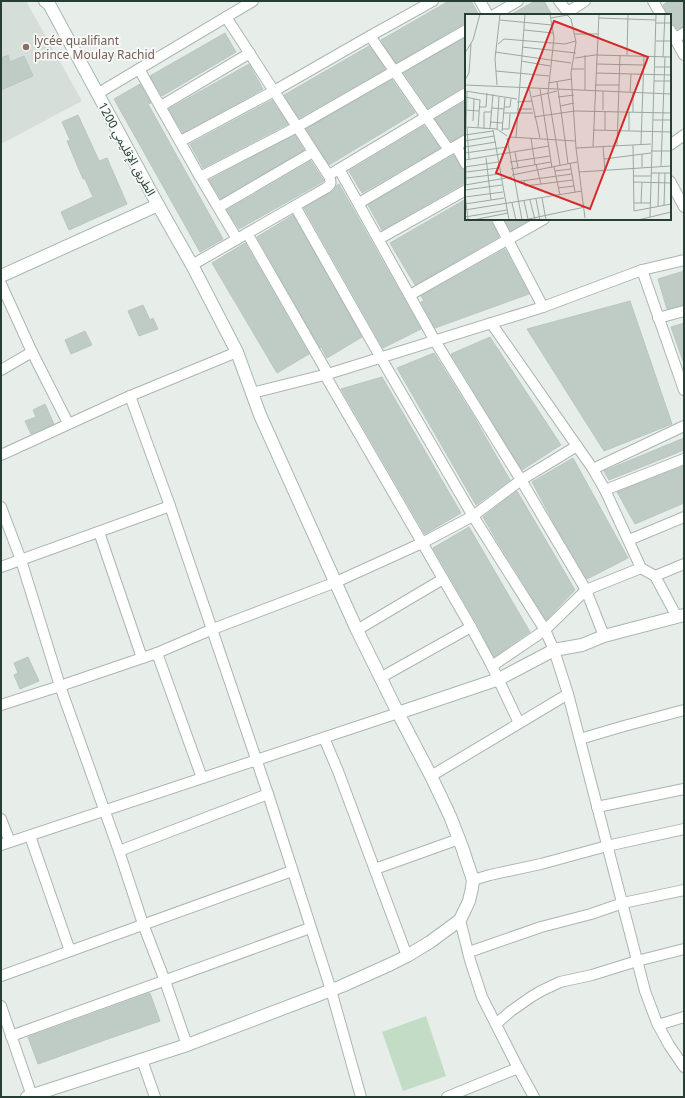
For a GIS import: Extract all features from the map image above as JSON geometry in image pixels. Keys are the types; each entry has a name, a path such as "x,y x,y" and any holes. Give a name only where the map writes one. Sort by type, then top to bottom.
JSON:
{"street":[{"path":"97,94 253,1"},
{"path":"181,141 274,91 433,1"},
{"path":"480,1 487,14"},
{"path":"496,14 518,1"},
{"path":"559,1 569,13 585,1"},
{"name":"الطريق الإقليمي 1200","path":"1,276 158,205 48,2"},
{"path":"655,2 661,14"},
{"path":"192,265 331,184 329,176 226,17"},
{"path":"200,177 297,126 465,31"},
{"path":"676,33 684,55"},
{"path":"370,36 426,117 465,163"},
{"path":"161,106 250,53"},
{"path":"139,69 237,239"},
{"path":"329,176 465,94"},
{"path":"671,144 684,135"},
{"path":"359,204 465,141"},
{"path":"219,207 313,152"},
{"path":"339,169 435,341 521,480 586,590 604,636"},
{"path":"676,185 684,207"},
{"path":"379,239 465,191"},
{"path":"1,1006 30,1096 187,1045 331,990 391,964 430,942 460,920 469,901 472,888 473,880 450,816 357,630 264,422 237,352 192,265 158,205"},
{"path":"295,206 473,516 545,630 554,650 568,694 645,991 658,1025 684,1067"},
{"path":"498,220 543,307"},
{"path":"410,295 542,220"},
{"path":"247,233 326,375 471,627 499,679 519,723"},
{"path":"252,393 326,375 543,307 642,270 684,260"},
{"path":"642,270 684,390"},
{"path":"1,284 32,352 68,423"},
{"path":"658,318 684,311"},
{"path":"1,819 5,844 499,679 554,650 582,645 604,636 680,616 655,576 641,568 605,490 593,469 491,323"},
{"path":"1,370 32,352"},
{"path":"1,454 130,396 237,352"},
{"path":"130,396 213,629 268,794 331,990 361,1097"},
{"path":"593,469 684,426"},
{"path":"1,705 142,658 336,582 422,543 473,516 521,480 577,446"},
{"path":"605,490 684,459"},
{"path":"1,567 170,506"},
{"path":"1,507 21,560 60,686 187,1045"},
{"path":"629,540 684,517"},
{"path":"99,532 142,658"},
{"path":"655,576 684,564"},
{"path":"492,666 545,630 586,590 641,568"},
{"path":"357,630 443,579"},
{"path":"380,678 471,627"},
{"path":"157,652 202,778"},
{"path":"431,776 568,694"},
{"path":"580,739 684,710"},
{"path":"324,738 338,771 407,956"},
{"path":"597,807 684,789"},
{"path":"119,851 268,794"},
{"path":"473,880 541,864 607,846 684,829"},
{"path":"30,836 70,951"},
{"path":"375,869 459,839"},
{"path":"1,976 292,871"},
{"path":"469,952 541,927 591,914 623,903 684,890"},
{"path":"460,920 470,960 482,997 534,1097"},
{"path":"11,1036 310,928"},
{"path":"496,1024 511,1011 541,991 560,982 592,975 637,961 684,949"},
{"path":"658,1025 684,1017"},
{"path":"142,1060 155,1097"},
{"path":"447,1097 518,1068"}],"shaded area":[{"name":"lycée qualifiant prince Moulay Rachid","path":"1,1 26,1 82,101 1,144"}],"green space":[{"path":"426,1016 446,1076 403,1091 382,1032"}],"building":[{"path":"449,1 471,1 478,14 465,14 465,24 396,63 381,40"},
{"path":"535,1 544,1 551,14 512,14"},
{"path":"669,1 684,1 684,27 677,29 672,24 671,14 667,14 663,5"},
{"path":"225,33 236,52 162,96 150,76"},
{"path":"465,38 465,87 428,108 404,73"},
{"path":"369,46 385,69 299,118 284,95"},
{"path":"8,55 10,62 24,56 33,76 1,90 1,58"},
{"path":"249,64 263,89 183,133 169,109"},
{"path":"392,80 415,113 329,165 306,129"},
{"path":"140,84 151,103 148,104 223,239 200,252 114,99"},
{"path":"272,100 288,124 203,168 190,144"},
{"path":"465,102 465,134 451,141 435,119"},
{"path":"78,115 99,161 107,158 127,204 69,230 61,212 93,197 85,179 83,179 67,141 70,140 62,122"},
{"path":"424,126 440,148 362,193 349,171"},
{"path":"295,135 304,150 221,199 209,180"},
{"path":"454,155 463,170 465,170 465,183 382,230 368,205"},
{"path":"311,161 324,181 239,229 227,210"},
{"path":"339,184 421,329 383,348 304,208 330,193"},
{"path":"465,200 465,220 491,220 499,237 415,285 390,243"},
{"path":"293,215 362,337 327,358 257,237"},
{"path":"504,220 529,220 510,231"},
{"path":"245,243 309,354 277,373 212,263"},
{"path":"505,249 529,294 435,328 421,302 424,301 421,296"},
{"path":"684,271 684,305 667,309 658,279"},
{"path":"630,301 672,424 604,451 527,329"},
{"path":"143,305 150,320 153,318 158,329 139,336 128,311"},
{"path":"684,323 684,361 683,361 671,327"},
{"path":"85,331 92,345 71,354 65,340"},
{"path":"490,337 561,445 522,470 451,354"},
{"path":"434,353 474,417 510,480 476,505 397,368"},
{"path":"382,377 461,513 425,534 341,389"},
{"path":"45,404 54,424 31,434 25,421 36,417 33,410"},
{"path":"684,438 684,450 609,480 604,471"},
{"path":"573,458 628,558 587,579 555,525 532,482"},
{"path":"684,466 684,503 635,524 617,492"},
{"path":"517,491 575,590 546,620 483,517"},
{"path":"469,527 530,632 494,657 477,624 433,548"},
{"path":"28,657 39,681 20,689 14,675 18,673 14,663"},
{"path":"150,993 160,1021 38,1064 28,1037"}],"place":[{"name":"lycée qualifiant prince Moulay Rachid","path":"26,47"}]}
